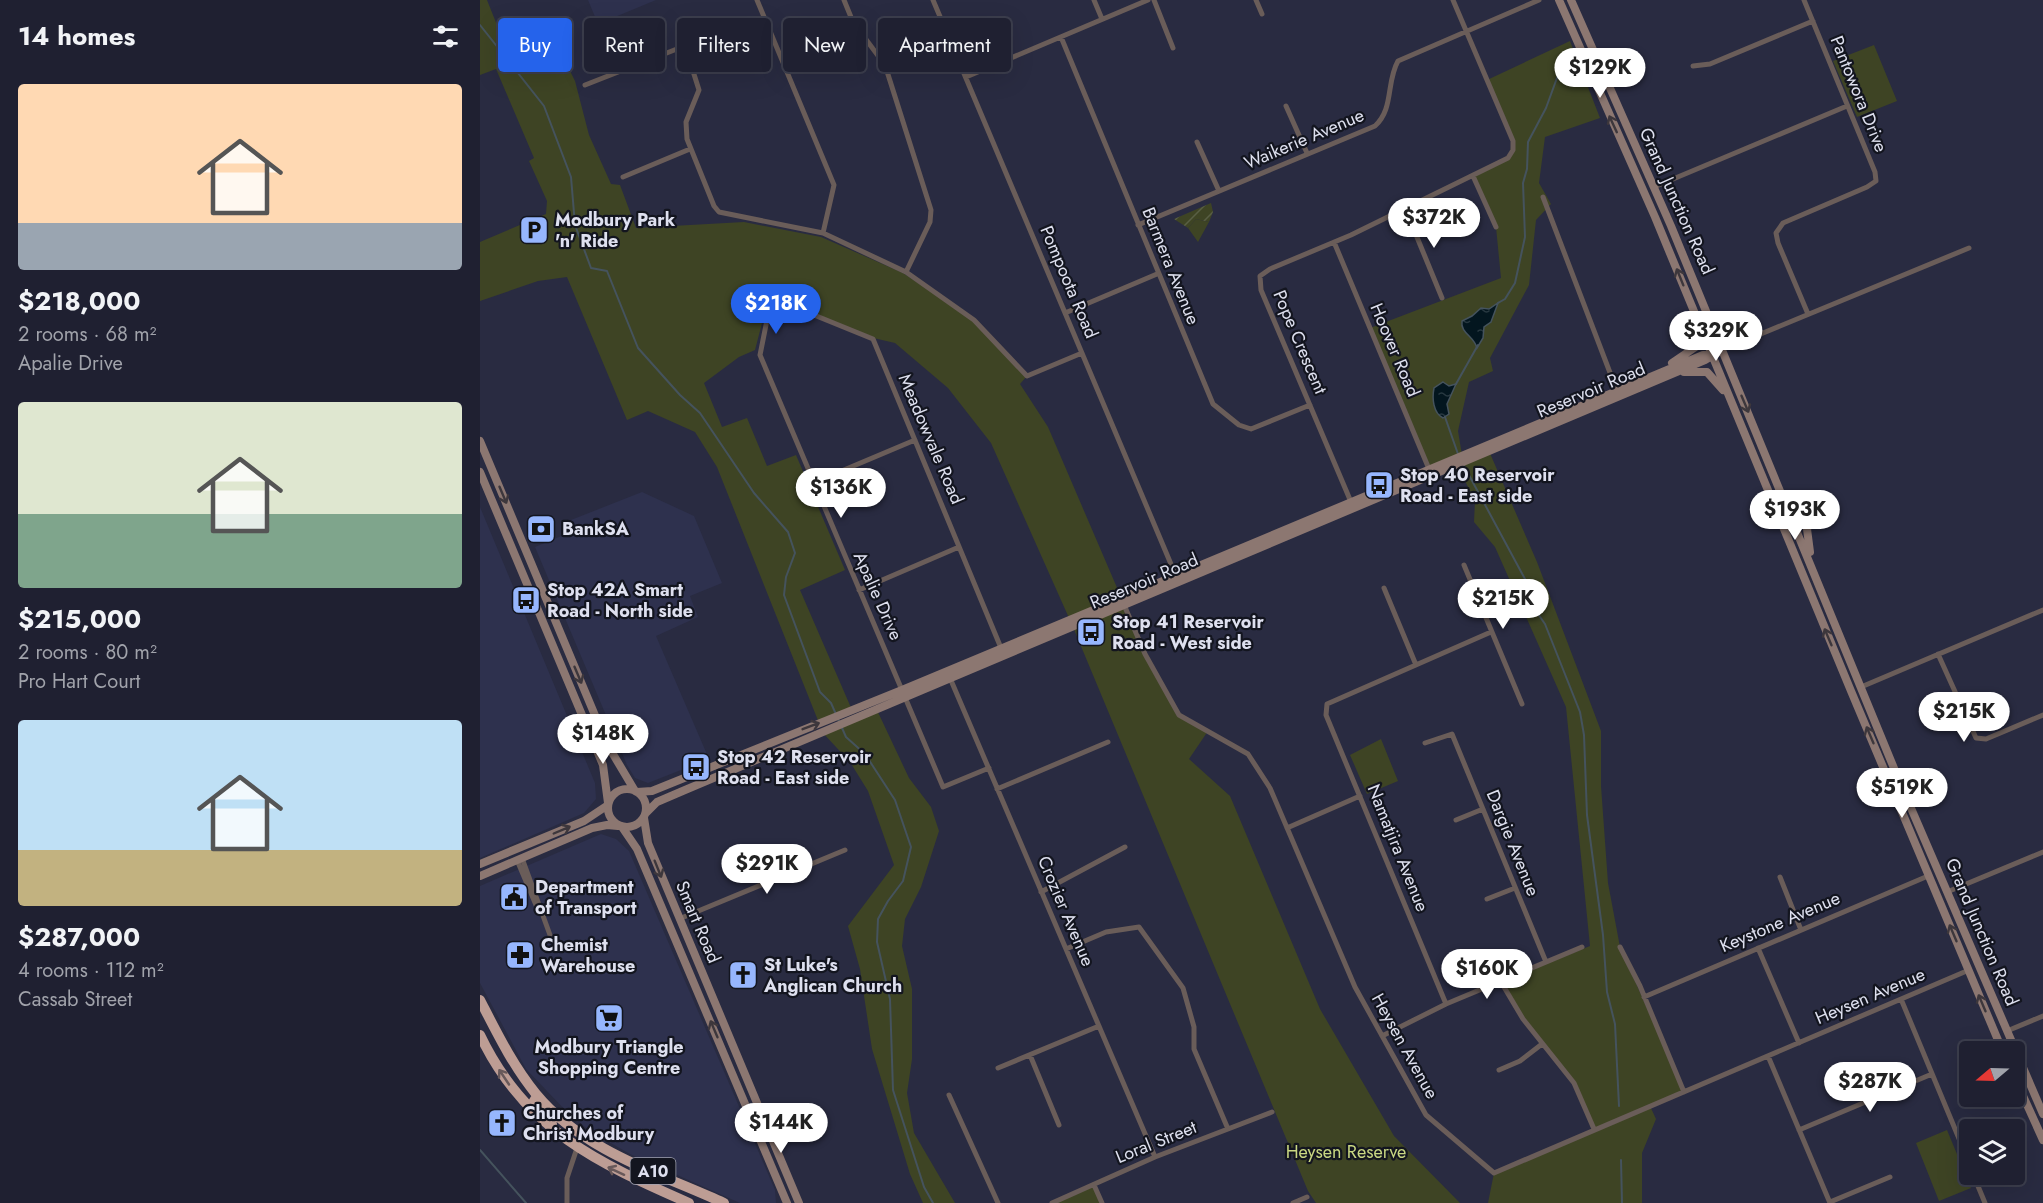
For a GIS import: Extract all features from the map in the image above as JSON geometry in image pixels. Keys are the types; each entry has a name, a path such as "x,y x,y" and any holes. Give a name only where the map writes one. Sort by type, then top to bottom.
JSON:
{"highway":[{"name":"A10","path":"480,1000 508,1055 537,1096 584,1136 638,1165 724,1203"},
{"name":"A10","path":"480,1035 506,1080 524,1104 558,1135 609,1168 689,1203"},
{"path":"537,1096 534,1101 558,1135"},
{"path":"578,1148 584,1136"}],"main road":[{"name":"Grand Junction Road","path":"1558,0 1655,217 1998,1041"},
{"name":"Grand Junction Road","path":"1571,0 1654,187 1978,966 2043,1114"},
{"path":"1637,177 1654,187 1652,197 1655,217"},
{"path":"1638,382 1694,348 1699,343 1702,331"},
{"path":"1712,355 1722,350"},
{"name":"Reservoir Road","path":"1618,393 1638,382 1703,355 1712,355"},
{"name":"Reservoir Road","path":"636,791 652,790 904,693 1123,603 1618,393 1673,374 1712,355"},
{"path":"1673,374 1707,372 1733,405"},
{"path":"480,441 607,744 636,791 645,801 645,815 636,826 607,825 592,828 480,876"},
{"path":"480,472 603,765 610,818 620,827"},
{"path":"1779,518 1790,514"},
{"path":"1812,518 1806,533 1813,571"},
{"path":"1784,529 1795,524"},
{"path":"1851,691 1861,687"},
{"name":"Reservoir Road","path":"645,815 657,802 839,719"},
{"path":"1882,737 1891,771 1888,780"},
{"path":"480,864 584,821 608,804 618,791 626,789 636,791"},
{"name":"Smart Road","path":"645,815 648,843 800,1203"},
{"name":"Smart Road","path":"620,827 640,854 785,1201"},
{"path":"1937,896 1947,892"},
{"path":"1968,970 1978,966"},
{"path":"1996,1035 2007,1031"},
{"path":"2025,1100 2043,1140"}],"street":[{"path":"757,0 834,185 823,233"},
{"path":"844,0 854,22 878,55"},
{"name":"Pompoota Road","path":"933,0 941,18"},
{"path":"1094,0 1102,19"},
{"path":"966,77 1148,0"},
{"path":"1154,0 1173,48"},
{"path":"1256,0 1262,14"},
{"path":"1453,0 1467,31"},
{"name":"Waikerie Avenue","path":"1138,225 1375,126 1386,111 1393,69 1398,61 1539,0"},
{"name":"Pantowora Drive","path":"1804,0 1875,172 1876,181 1868,187 1783,223 1776,233 1778,243 1808,314"},
{"path":"1693,66 1710,64 1813,21"},
{"name":"Pope Crescent","path":"1352,505 1259,282 1264,271 1334,242 1508,158 1513,150 1509,133 1467,31"},
{"name":"Barmera Avenue","path":"1061,37 1208,394 1220,412 1251,429 1310,405"},
{"path":"585,85 677,46 686,49 699,90 686,122 687,139 714,206 719,212 823,233 906,272 974,320 1027,376 1082,353"},
{"path":"887,72 931,210 930,222 906,272"},
{"name":"Pompoota Road","path":"964,72 1177,580"},
{"path":"1286,106 1307,153"},
{"path":"1654,187 1847,106"},
{"path":"1197,142 1219,191"},
{"path":"623,177 690,149"},
{"path":"1473,176 1496,227"},
{"path":"1543,197 1618,393"},
{"path":"1405,208 1442,298"},
{"name":"Hoover Road","path":"1334,242 1431,472"},
{"path":"1751,338 1969,248"},
{"path":"1065,313 1158,274"},
{"name":"Meadowvale Road","path":"774,303 782,302 873,339 1003,652"},
{"name":"Apalie Drive","path":"774,303 769,310 760,355 943,787 988,768"},
{"path":"813,483 915,440"},
{"path":"859,590 959,547"},
{"path":"1464,566 1522,704"},
{"path":"1384,588 1416,664 1491,632"},
{"name":"Heysen Avenue","path":"1123,603 1145,654 1179,715 1248,754 1270,788 1355,987 1426,1115 1494,1173 1968,970"},
{"path":"1861,687 2043,610"},
{"path":"1938,654 1976,738 1986,739 2043,715"},
{"name":"Namatjira Avenue","path":"1416,664 1327,704 1326,714 1446,1004"},
{"name":"Crozier Avenue","path":"948,674 1155,1157"},
{"name":"Dargie Avenue","path":"1425,743 1452,734 1545,962"},
{"path":"997,789 1108,742"},
{"path":"1287,828 1360,796"},
{"path":"1456,820 1483,809"},
{"path":"1041,892 1125,847"},
{"path":"679,919 845,850"},
{"path":"1947,892 2043,852"},
{"path":"520,859 540,902 550,935"},
{"name":"Keystone Avenue","path":"1644,997 1928,876"},
{"path":"1780,877 1801,930"},
{"path":"1487,899 1515,888"},
{"path":"1066,949 1106,932 1139,927 1183,988 1194,1027 1194,1049 1228,1129"},
{"path":"1382,1036 1446,1004 1582,947"},
{"path":"1620,947 1684,1092"},
{"path":"1758,948 1799,1043"},
{"path":"1501,982 1523,1019 1574,1083 1594,1129"},
{"path":"1901,999 1959,1139"},
{"path":"2007,1031 2043,1016"},
{"path":"998,1068 1099,1026"},
{"path":"1499,1070 1520,1061 1542,1044"},
{"path":"1030,1055 1059,1125"},
{"path":"1768,1056 1830,1203 1890,1177"},
{"path":"1799,1130 1932,1074"},
{"path":"949,1095 998,1203"},
{"name":"Loral Street","path":"1052,1203 1155,1157 1272,1112"},
{"path":"567,1203 567,1178 578,1148"},
{"path":"1094,1185 1102,1203"},
{"path":"1978,1185 1985,1203"},
{"path":"1293,1203 1307,1197"}],"shaded area":[{"path":"588,0 656,0 612,18 596,18"},
{"path":"642,492 694,516 722,583 690,596 698,617 656,636 709,759 648,783 635,778 627,765 535,547 571,532 571,520"},
{"path":"480,507 595,783 596,799 584,813 480,858"},
{"path":"601,834 616,839 629,851 775,1190 776,1203 740,1203 630,1154 590,1131 567,1112 526,1069 480,983 480,886"}],"green space":[{"path":"480,0 487,0 498,25 498,72 570,72 589,135 611,184 620,185 636,228 744,222 821,237 903,273 974,320 1027,376 1020,384 1048,427 1121,597 1069,618 991,443 948,388 895,343 869,337 774,303 767,304 755,350 739,357 704,383 722,427 747,418 767,466 796,455 845,570 800,590 852,710 819,723 717,467 695,432 648,411 627,420 567,277 538,281 480,301 480,242 546,214 547,201 529,161 534,158 496,69 480,75"},
{"path":"1570,41 1600,118 1545,137 1539,183 1551,204 1536,220 1529,285 1490,358 1493,371 1469,382 1458,431 1462,455 1429,469 1370,328 1501,278 1496,227 1473,176 1508,158 1513,141 1487,80"},
{"path":"1874,45 1897,101 1857,117 1833,61"},
{"path":"1211,203 1213,212 1209,222 1196,219 1188,228 1174,219"},
{"path":"1196,219 1209,222 1198,242 1188,228"},
{"path":"1489,451 1537,562 1601,731 1601,786 1608,883 1620,947 1684,1092 1650,1106 1656,1119 1642,1153 1642,1203 1488,1203 1494,1173 1594,1129 1574,1083 1506,994 1501,982 1590,946 1566,707 1495,547 1474,522 1475,501 1457,465"},
{"name":"Heysen Reserve","path":"1125,607 1145,654 1179,714 1208,731 1189,759 1230,796 1320,1009 1394,1136 1460,1203 1316,1203 1308,1191 1073,627"},
{"path":"876,708 909,778 931,807 939,831 921,887 905,919 902,946 912,989 912,1059 907,1093 914,1133 955,1203 923,1203 910,1174 872,1049 860,969 848,926 894,865 868,791 850,762 822,732"},
{"path":"1381,739 1398,781 1367,794 1350,755"},
{"path":"1947,1130 1959,1159 1959,1185 1970,1185 1971,1188 1939,1201 1916,1143"},
{"path":"1094,1185 1102,1203 1052,1203"}],"water":[{"path":"1498,303 1491,322 1484,327 1483,338 1477,348 1463,329 1462,321 1481,308 1489,309"},
{"path":"1443,382 1449,386 1456,384 1447,404 1449,414 1443,418 1435,409 1433,396 1434,388"}],"waterway":[{"path":"480,25 544,106 571,177 575,225 591,268 607,271 638,348 680,395 700,413 754,493 788,532 795,553 786,577 784,595 820,692 831,703 846,737 865,754 895,800 911,847 903,881 878,919 877,942 890,999 893,1090 924,1187 933,1203"},
{"path":"1498,303 1505,299 1515,283 1525,237 1523,183 1527,169 1528,142 1546,108 1561,67 1571,53"},
{"path":"1456,384 1478,345"},
{"path":"1445,417 1458,454"},
{"path":"1463,464 1532,592 1538,614 1545,624 1580,712 1584,735 1587,815 1603,935 1607,992 1615,1024 1619,1106"},
{"path":"480,1150 526,1203"},
{"path":"1621,1160 1622,1203"}],"place":[{"name":"Modbury Park 'n' Ride","path":"534,230"},
{"name":"Stop 40 Reservoir Road - East side","path":"1379,485"},
{"name":"BankSA","path":"541,529"},
{"name":"Stop 42A Smart Road - North side","path":"526,600"},
{"name":"Stop 41 Reservoir Road - West side","path":"1091,632"},
{"name":"Stop 42 Reservoir Road - East side","path":"696,767"},
{"name":"Department of Transport","path":"514,897"},
{"name":"Chemist Warehouse","path":"520,955"},
{"name":"St Luke's Anglican Church","path":"743,975"},
{"name":"Modbury Triangle Shopping Centre","path":"609,1018"},
{"name":"Churches of Christ Modbury","path":"502,1123"}]}
